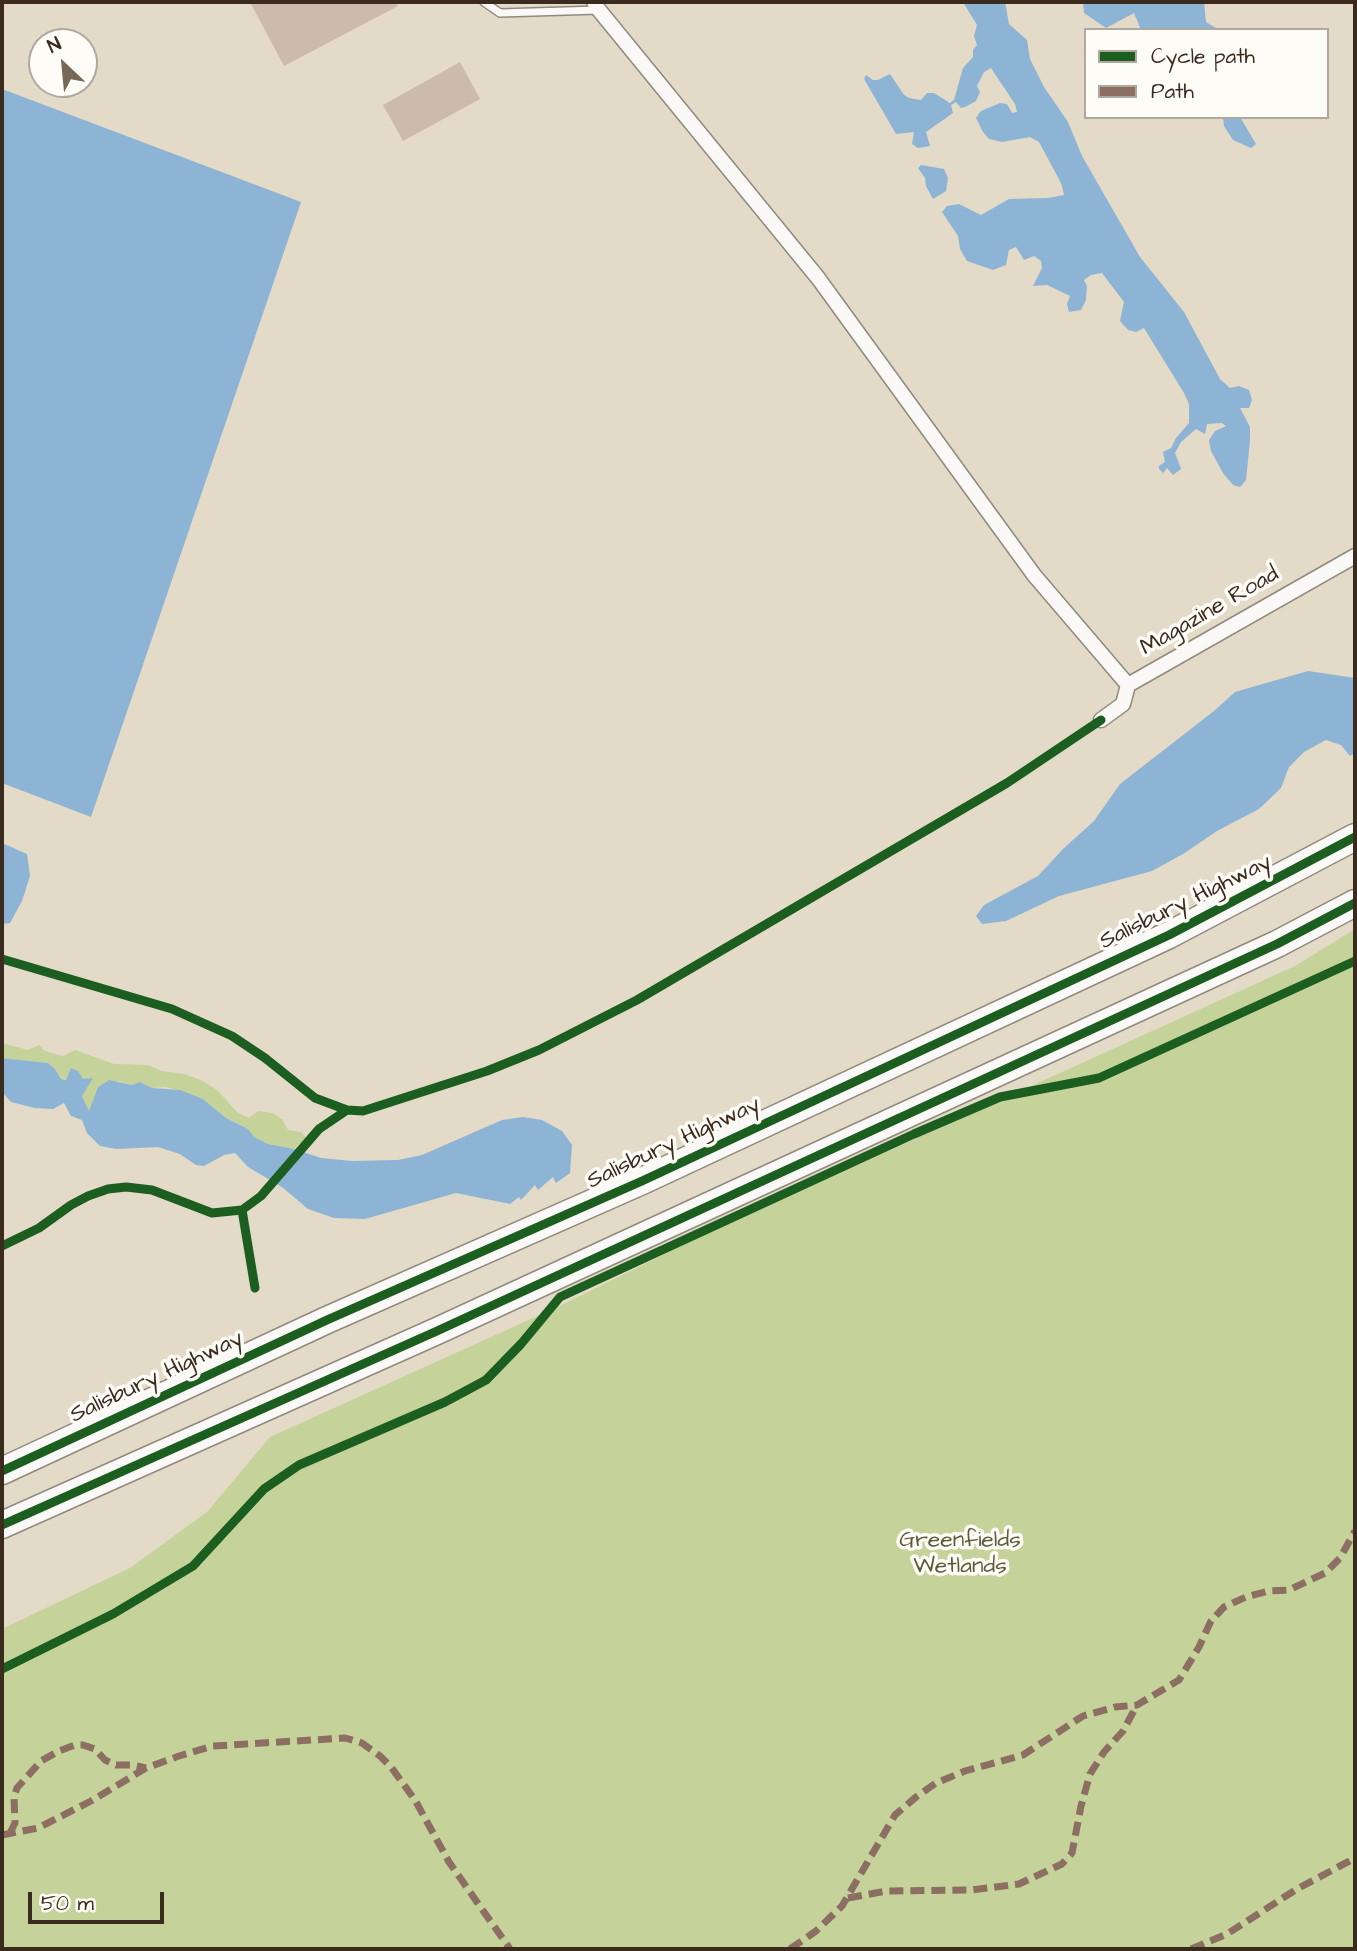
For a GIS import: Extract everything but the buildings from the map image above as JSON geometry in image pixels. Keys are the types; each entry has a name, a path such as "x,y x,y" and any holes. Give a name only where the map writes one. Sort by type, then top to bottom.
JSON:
{"highway":[{"name":"Salisbury Highway","path":"2,1471 327,1320 642,1181 1157,941 1355,837"},
{"path":"2,1525 438,1331 1277,944 1355,903"}],"street":[{"path":"596,6 818,278 1034,575 1128,685"},
{"name":"Magazine Road","path":"1101,720 1123,704 1128,685 1355,556"}],"lane":[{"path":"484,2 500,13 596,6"}],"green space":[{"name":"Greenfields Wetlands","path":"1355,929 1355,1949 2,1949 2,1629 130,1568 207,1512 270,1437 564,1304 693,1240 1295,966"},
{"path":"2,1043 28,1050 39,1045 45,1051 63,1056 75,1050 114,1064 148,1065 162,1071 184,1074 217,1090 238,1113 249,1118 258,1111 272,1113 282,1119 288,1130 301,1132 306,1138 294,1149 268,1144 253,1137 248,1129 226,1118 203,1099 166,1087 152,1088 140,1082 132,1085 118,1081 98,1087 89,1112 82,1096 90,1082 83,1079 61,1079 48,1063 2,1058"}],"water":[{"path":"963,2 1005,2 1009,24 1027,40 1030,59 1044,87 1068,122 1082,156 1140,257 1184,312 1220,379 1230,388 1239,386 1249,390 1252,400 1249,408 1240,408 1250,427 1250,441 1246,480 1240,487 1233,485 1223,473 1211,451 1209,440 1215,431 1226,426 1222,423 1207,424 1205,434 1196,429 1181,442 1175,453 1181,469 1173,475 1167,468 1163,473 1159,469 1165,462 1163,452 1171,448 1189,423 1189,404 1144,328 1136,332 1128,330 1120,321 1124,302 1102,273 1091,275 1084,280 1087,286 1086,300 1081,310 1069,312 1067,304 1070,296 1047,285 1033,286 1042,268 1041,261 1034,256 1024,260 1016,247 1009,250 1006,265 993,270 967,261 960,249 958,236 942,212 947,206 959,204 981,215 1009,199 1064,195 1061,183 1039,142 1030,137 1002,142 989,139 983,132 976,118 981,111 1000,103 1007,104 1012,113 1017,112 1015,104 991,68 984,72 977,86 980,92 976,101 961,108 956,102 951,105 953,113 926,132 930,146 918,148 912,144 914,132 896,134 864,79 866,75 878,80 890,74 909,98 921,100 927,93 934,93 950,103 954,100 963,68 973,57 973,50 977,45 974,36 977,25"},
{"path":"1204,2 1206,22 1216,28 1140,28 1134,13 1106,28 1084,13 1083,3"},
{"path":"2,89 301,202 91,817 2,783"},
{"path":"1223,119 1241,119 1256,144 1251,148 1233,140 1224,126"},
{"path":"921,165 944,169 948,178 946,191 933,199 918,168"},
{"path":"1308,671 1355,678 1355,753 1350,756 1341,745 1326,740 1304,752 1289,767 1281,788 1259,809 1152,871 1059,896 1006,921 982,924 976,916 984,905 1038,876 1094,821 1120,784 1235,692"},
{"path":"2,843 27,854 30,876 22,901 10,923 2,924"},
{"path":"2,1058 48,1063 61,1079 66,1080 71,1068 78,1071 83,1079 93,1078 82,1096 89,1111 98,1087 109,1080 132,1085 140,1082 152,1088 180,1090 203,1099 226,1118 248,1129 254,1137 268,1144 321,1158 352,1161 398,1160 422,1155 502,1120 523,1117 542,1120 562,1131 572,1145 570,1173 556,1183 553,1177 538,1190 535,1185 521,1200 519,1197 510,1204 456,1193 365,1219 334,1218 308,1209 282,1187 248,1167 235,1153 224,1155 204,1166 196,1165 180,1154 158,1147 116,1149 100,1146 87,1133 82,1120 71,1116 64,1103 53,1109 11,1102 2,1092"}],"marked path":[{"path":"790,1949 816,1931 842,1906 895,1815 916,1797 936,1783 965,1771 1023,1755 1083,1716 1115,1707 1137,1705 1179,1680 1211,1621 1224,1607 1246,1597 1269,1591 1289,1590 1325,1573 1340,1558 1355,1531"},
{"path":"848,1898 887,1891 972,1890 1019,1884 1062,1864 1072,1853 1090,1774 1104,1752 1123,1731 1137,1705"},
{"path":"2,1835 38,1828 91,1801 146,1768 213,1746 345,1738 362,1743 391,1767 415,1800 449,1862 510,1949"},
{"path":"10,1833 15,1823 14,1797 17,1788 41,1761 59,1751 83,1745 95,1749 105,1760 116,1765 146,1768"},
{"path":"1191,1949 1227,1934 1297,1889 1355,1858"}],"cycle path":[{"path":"2,959 172,1009 232,1036 265,1058 315,1098 347,1110 363,1111 487,1071 539,1050 637,1000 1007,783 1101,720"},
{"path":"2,1471 327,1320 642,1181 1169,935 1355,837"},
{"path":"2,1525 437,1331 1277,944 1355,903"},
{"path":"2,1669 113,1614 193,1566 264,1489 299,1465 445,1402 486,1380 521,1344 560,1297 1000,1097 1099,1078 1355,961"},
{"path":"255,1288 242,1210 261,1196 319,1129 347,1110"},
{"path":"2,1246 39,1228 71,1205 108,1189 126,1187 152,1190 212,1213 242,1210"}]}
